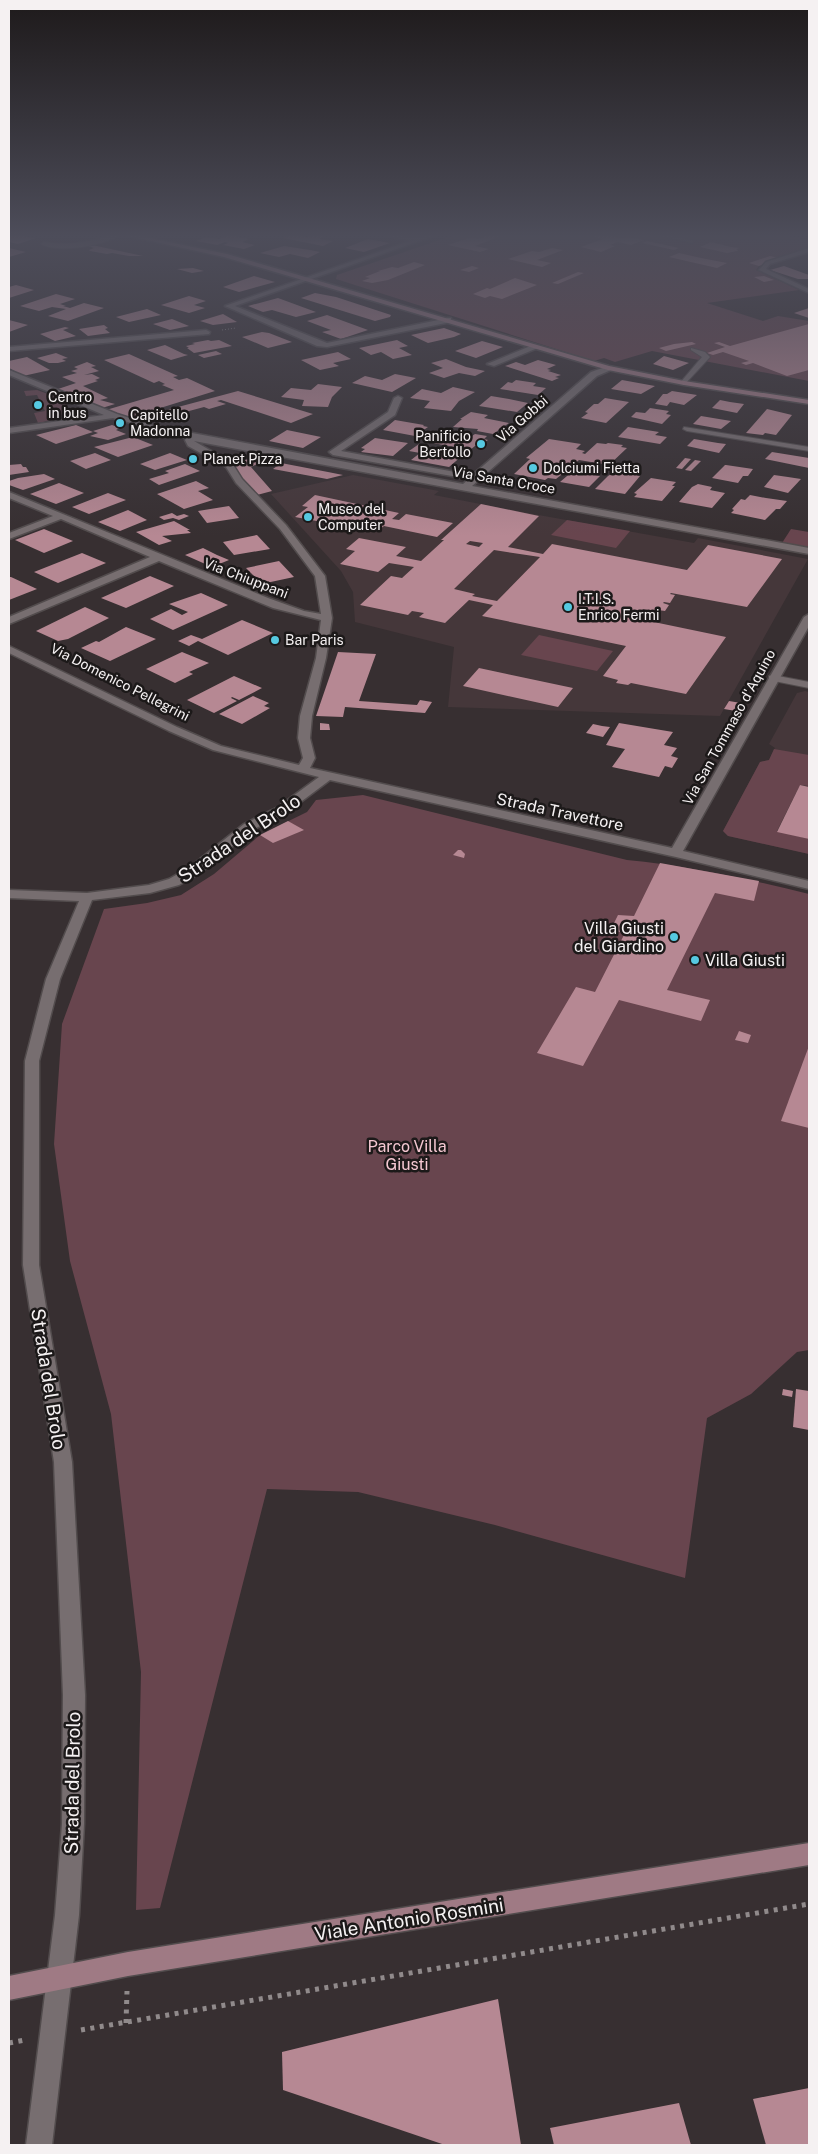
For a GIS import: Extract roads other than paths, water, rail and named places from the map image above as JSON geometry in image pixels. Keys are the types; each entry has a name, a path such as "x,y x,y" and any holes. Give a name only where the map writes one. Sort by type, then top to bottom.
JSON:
{"street":[{"path":"9,349 165,336"},
{"path":"300,336 327,345 373,336"},
{"path":"499,336 608,368 684,383 809,402"},
{"path":"490,364 536,347"},
{"name":"Via Gobbi","path":"465,487 594,374 608,368"},
{"name":"Via Santa Croce","path":"9,372 114,416 153,428 193,437 263,452 465,487 809,551"},
{"name":"Via Santa Croce","path":"398,398 392,413 332,452 476,478"},
{"path":"46,426 64,418 73,411 76,400"},
{"path":"9,431 114,416"},
{"path":"193,437 189,440 191,444 238,462 263,452"},
{"path":"238,462 239,481 283,527 320,576 326,618 321,658 306,716 304,738 309,758 303,770"},
{"name":"Via Chiuppani","path":"9,495 157,558 286,608 326,618"},
{"path":"9,536 62,516"},
{"path":"9,621 157,558"},
{"name":"Via San Tommaso d'Aquino","path":"676,853 809,617"},
{"name":"Via Domenico Pellegrini","path":"9,642 217,748"},
{"path":"9,649 173,729 217,748"},
{"name":"Strada Travettore","path":"217,748 328,776 676,853 809,885"},
{"name":"Strada del Brolo","path":"39,2145 67,1915 73,1824 74,1695 62,1462 31,1265 32,1061 53,979 87,896 150,889 174,882 195,870 248,828 282,810 328,776"},
{"path":"9,894 87,896"},
{"name":"Viale Antonio Rosmini","path":"9,1988 128,1964 809,1854"}],"lane":[{"path":"684,383 706,357 703,353 693,349"},
{"path":"687,429 809,449"},
{"path":"773,678 809,685"}],"place":[{"name":"Centro in bus","path":"38,405"},
{"name":"Capitello Madonna","path":"120,423"},
{"name":"Panificio Bertollo","path":"481,444"},
{"name":"Planet Pizza","path":"193,459"},
{"name":"Dolciumi Fietta","path":"533,468"},
{"name":"Museo del Computer","path":"308,517"},
{"name":"I.T.I.S. Enrico Fermi","path":"568,607"},
{"name":"Bar Paris","path":"275,640"},
{"name":"Villa Giusti del Giardino","path":"674,937"},
{"name":"Villa Giusti","path":"695,960"}],"park label":[{"name":"Parco Villa Giusti","path":"407,1155"}]}
